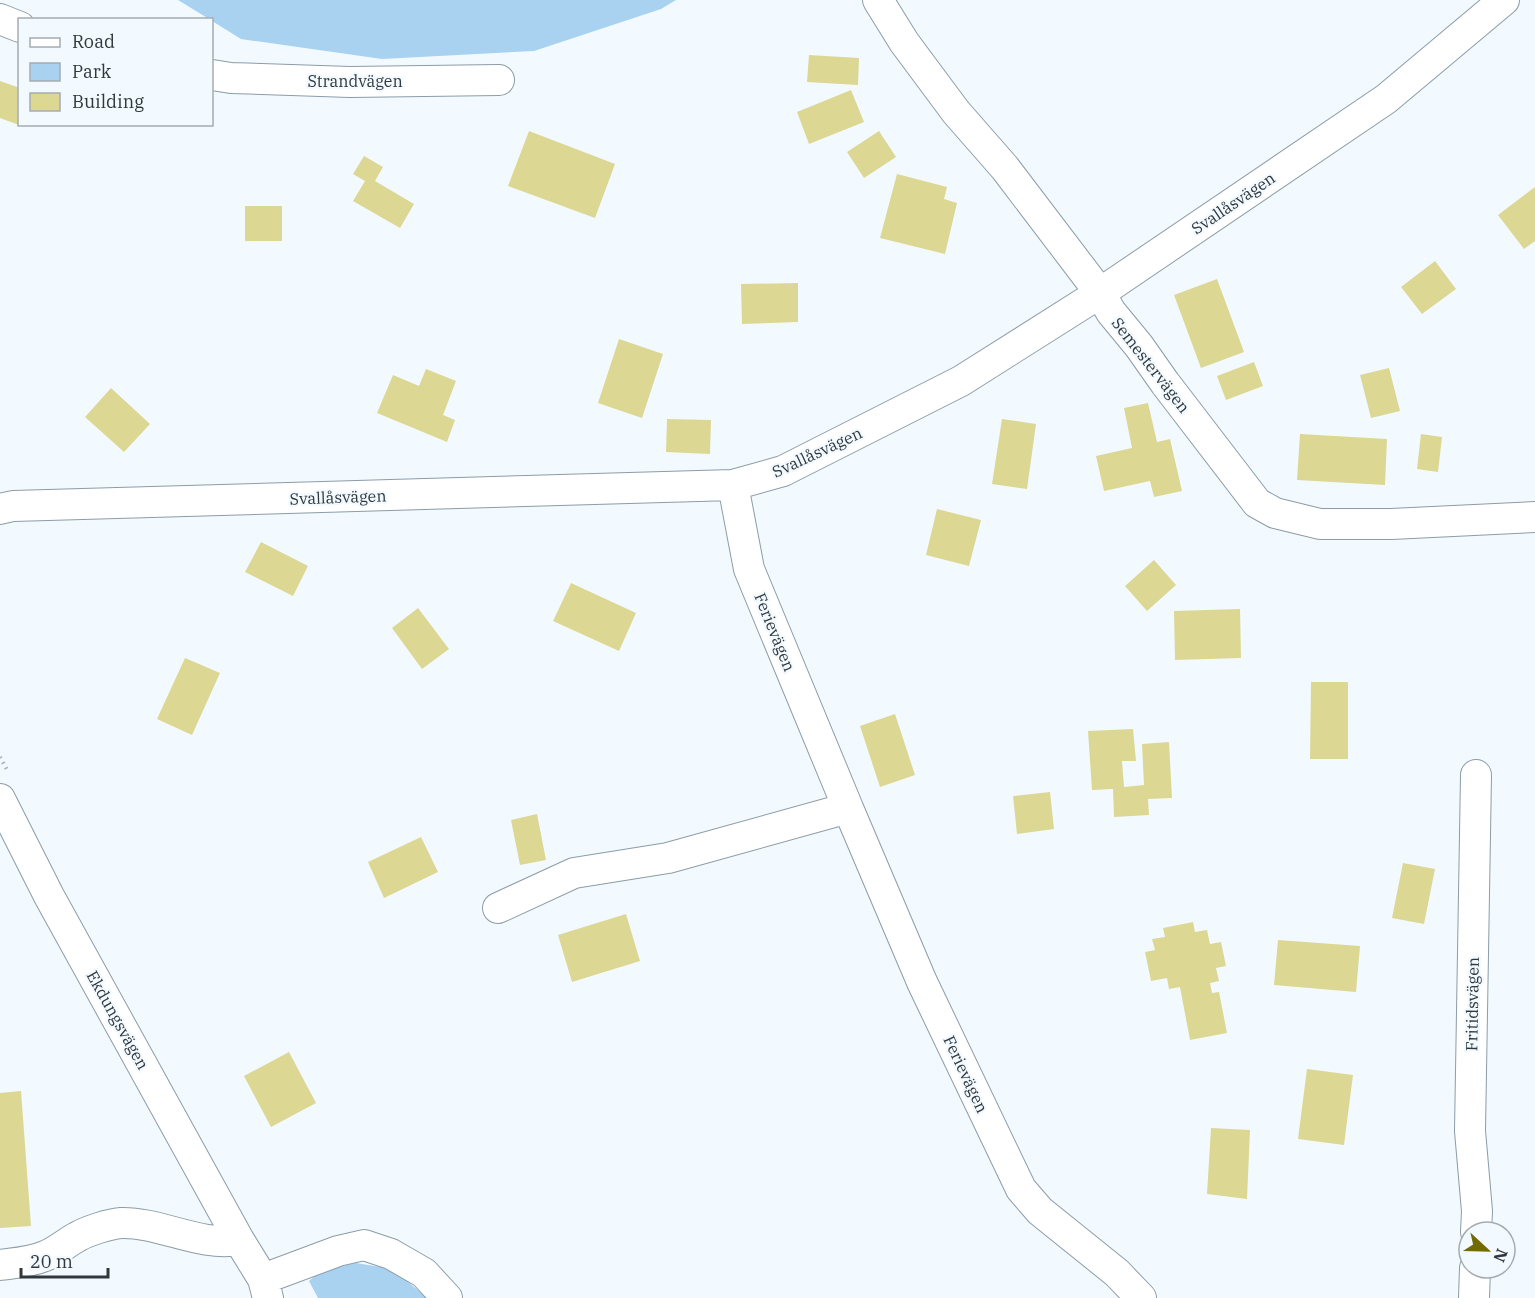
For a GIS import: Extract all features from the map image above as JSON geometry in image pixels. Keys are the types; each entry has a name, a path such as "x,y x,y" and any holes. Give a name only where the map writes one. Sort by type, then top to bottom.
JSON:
{"street":[{"name":"Semestervägen","path":"878,0 904,42 956,112 1005,168 1100,293 1111,312 1257,503 1275,513 1320,524 1391,524 1535,517"},
{"name":"Svallåsvägen","path":"0,509 13,506 733,485 783,471 961,381 1100,293 1386,99 1504,0"},
{"path":"0,19 18,26"},
{"name":"Strandvägen","path":"213,75 231,78 350,82 499,80"},
{"name":"Ferievägen","path":"733,485 749,569 922,982 1021,1189 1040,1211 1117,1273 1141,1298"},
{"name":"Fritidsvägen","path":"1476,775 1470,1131 1477,1220"},
{"name":"Ekdungsvägen","path":"0,799 49,896 266,1289"},
{"path":"498,908 574,873 668,858 848,808"},
{"path":"0,1264 32,1261 48,1256 80,1236 120,1223 211,1240 227,1242 239,1240"},
{"path":"266,1289 338,1251 364,1245 391,1254 424,1273 447,1298"},
{"path":"1474,1298 1475,1280"}],"green space":[{"path":"178,0 676,0 661,9 534,51 382,59 241,39 213,22 213,18 207,18"},
{"path":"356,1263 393,1269 427,1298 318,1298 309,1281 320,1271"}],"building":[{"path":"809,55 859,58 858,85 807,82"},
{"path":"0,81 18,87 18,125 0,118"},
{"path":"851,90 864,122 809,144 797,112"},
{"path":"529,131 615,164 595,218 508,186"},
{"path":"879,131 896,157 864,178 847,152"},
{"path":"364,156 383,167 375,181 414,204 400,228 353,201 365,181 353,174"},
{"path":"897,174 947,187 944,199 957,203 945,254 880,238"},
{"path":"1535,187 1535,241 1524,249 1498,215"},
{"path":"245,206 282,206 282,241 245,241"},
{"path":"1435,261 1456,289 1422,314 1401,287"},
{"path":"1217,279 1244,352 1201,368 1174,295"},
{"path":"798,283 798,322 742,324 741,284"},
{"path":"619,339 663,354 642,418 598,403"},
{"path":"1254,362 1263,386 1226,400 1217,376"},
{"path":"1389,368 1400,411 1371,418 1360,375"},
{"path":"426,369 456,381 443,415 455,420 447,442 377,413 393,375 419,386"},
{"path":"111,388 150,424 124,452 85,417"},
{"path":"1148,403 1157,442 1170,439 1182,491 1154,497 1150,481 1104,491 1096,456 1132,448 1124,408"},
{"path":"667,419 711,420 710,454 666,452"},
{"path":"1002,419 1036,424 1027,489 992,484"},
{"path":"1300,434 1387,439 1385,485 1297,480"},
{"path":"1421,434 1442,437 1438,472 1417,469"},
{"path":"937,509 981,520 969,566 926,555"},
{"path":"261,542 308,566 293,596 245,572"},
{"path":"1154,560 1176,585 1147,611 1125,586"},
{"path":"571,583 636,613 619,651 553,621"},
{"path":"418,608 449,649 422,669 392,628"},
{"path":"1240,609 1241,658 1175,660 1174,611"},
{"path":"185,658 220,673 192,735 157,719"},
{"path":"1311,682 1348,682 1348,759 1310,759"},
{"path":"895,714 915,775 880,787 860,726"},
{"path":"1133,729 1136,761 1122,761 1124,787 1144,785 1142,744 1169,742 1172,798 1148,799 1149,815 1114,817 1113,789 1092,790 1088,731"},
{"path":"1050,792 1054,829 1017,834 1013,796"},
{"path":"537,814 546,860 520,865 511,820"},
{"path":"421,837 438,872 384,898 368,862"},
{"path":"1403,863 1435,869 1424,924 1392,918"},
{"path":"626,914 640,961 572,982 558,935"},
{"path":"1193,922 1195,932 1207,930 1210,944 1221,942 1226,966 1216,968 1219,981 1210,983 1212,993 1219,992 1227,1033 1190,1040 1180,987 1169,989 1167,978 1151,981 1145,952 1155,950 1152,939 1165,937 1163,928"},
{"path":"1278,940 1360,946 1356,992 1274,985"},
{"path":"289,1052 316,1103 271,1127 244,1076"},
{"path":"1307,1069 1353,1075 1344,1145 1298,1139"},
{"path":"21,1091 31,1226 0,1228 0,1093"},
{"path":"1211,1128 1250,1130 1247,1199 1207,1194"}]}
